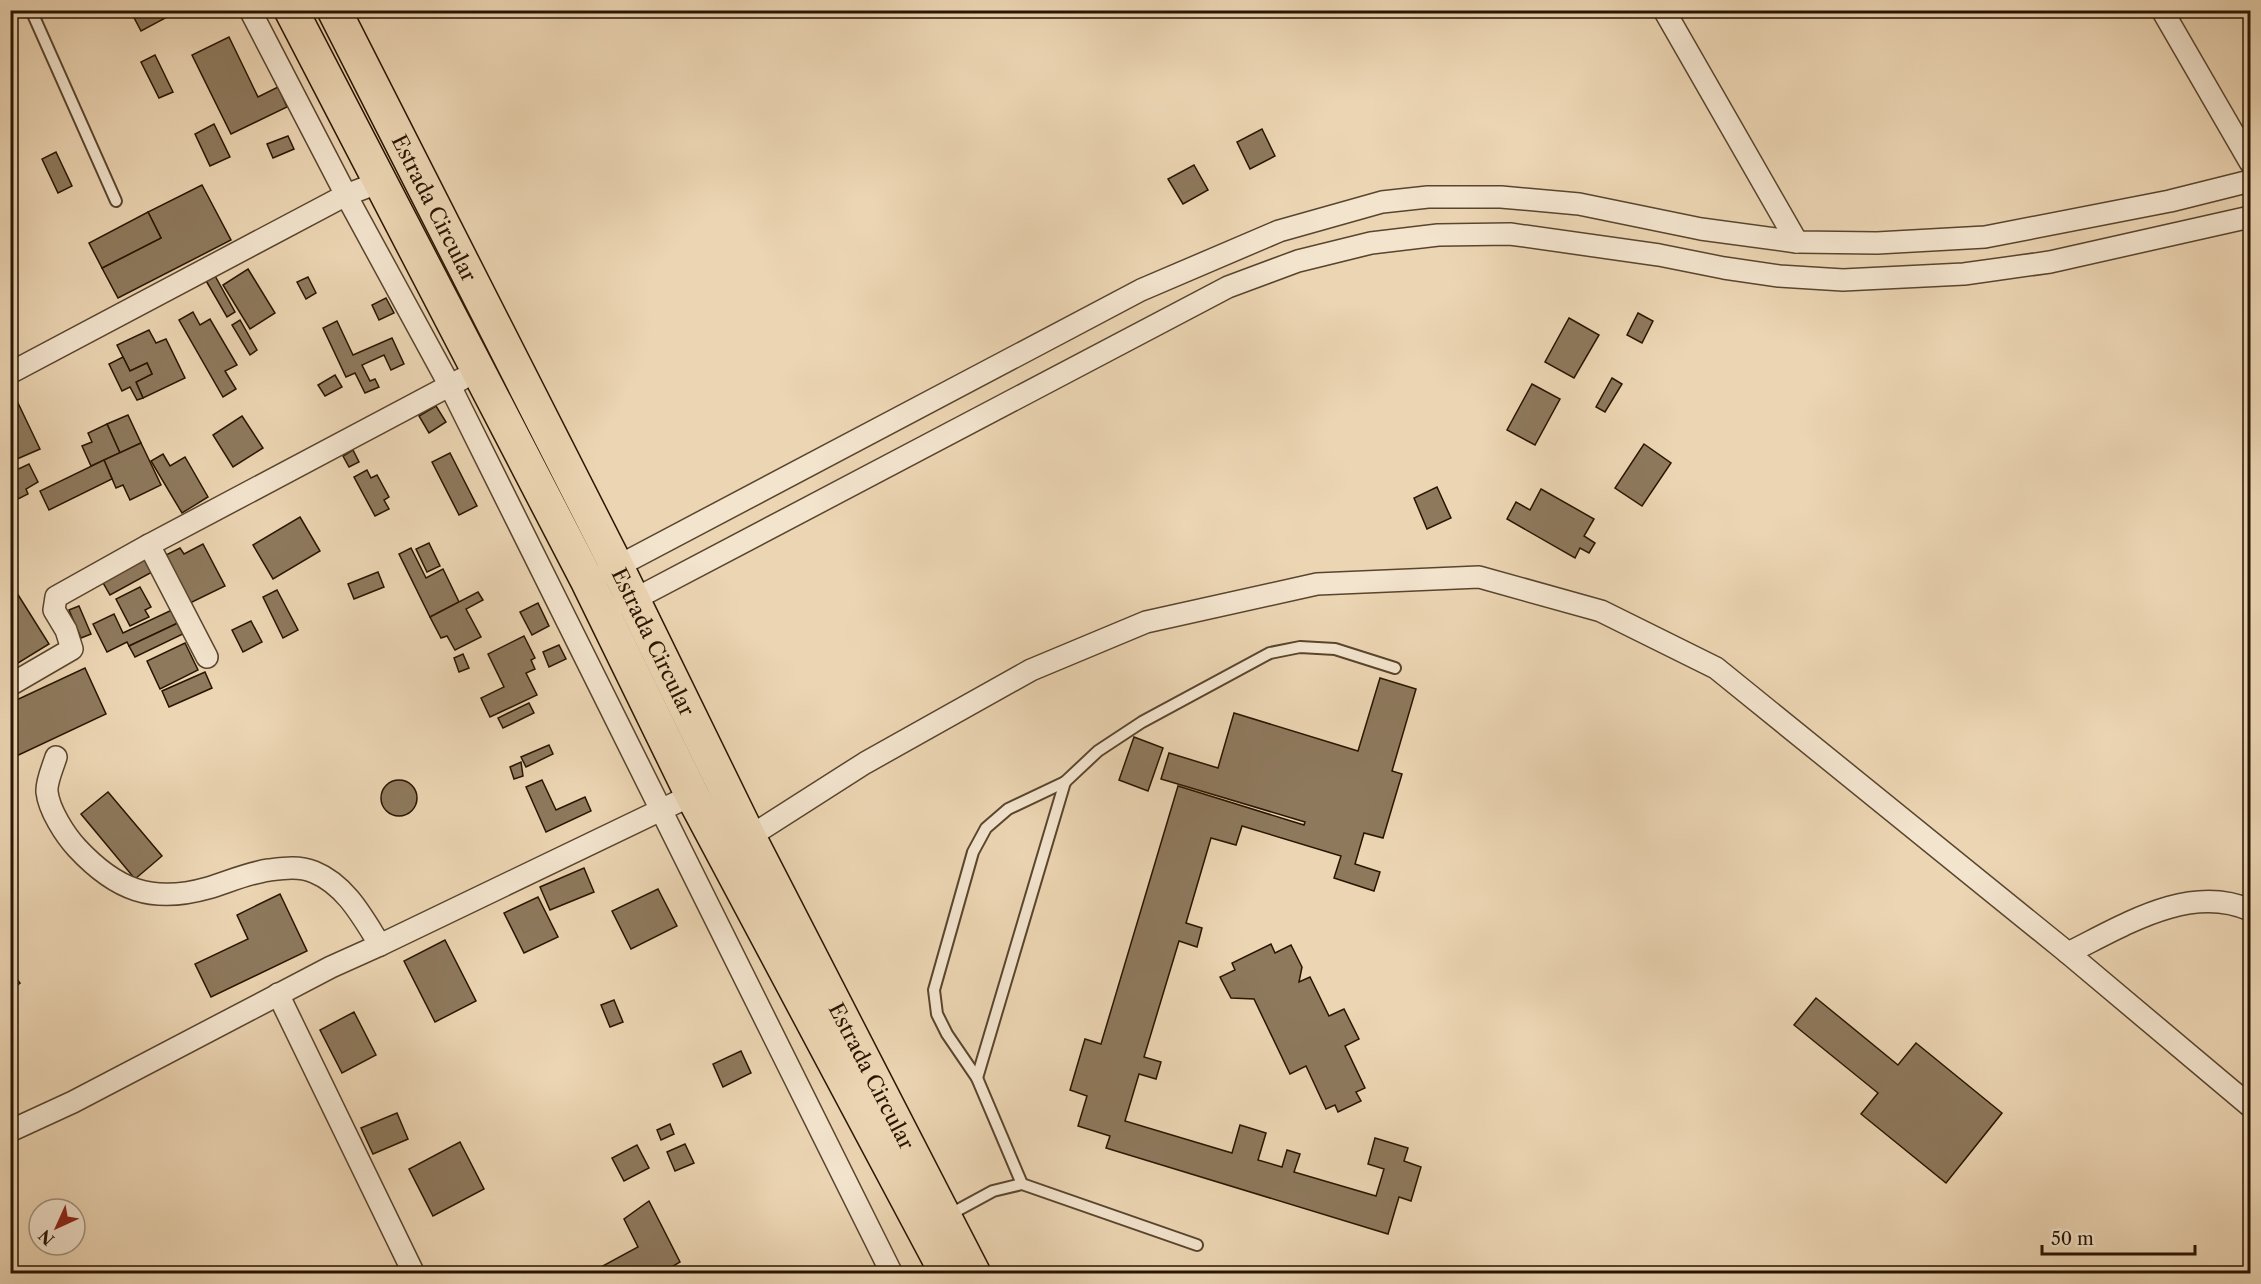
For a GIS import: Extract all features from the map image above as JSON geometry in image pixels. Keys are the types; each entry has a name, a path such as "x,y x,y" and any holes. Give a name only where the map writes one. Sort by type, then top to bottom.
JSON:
{"main road":[{"path":"291,10 595,596 692,795 947,1274"},
{"name":"Estrada Circular","path":"334,10 617,567 749,837 974,1274"}],"street":[{"path":"250,10 346,195 450,386 892,1274"},
{"path":"1664,10 1797,242"},
{"path":"2162,10 2250,162"},
{"path":"595,596 617,567 1142,290 1279,231 1382,202 1428,197 1501,197 1579,204 1701,229 1797,242 1877,243 1985,237 2170,201 2250,181"},
{"path":"10,373 346,195 380,182"},
{"path":"595,596 633,600 1228,287 1298,261 1371,243 1438,234 1510,234 1659,255 1779,276 1843,280 1964,274 2050,262 2250,217"},
{"path":"10,685 72,649 66,630 54,610 56,597 149,544 478,370"},
{"path":"149,544 207,657"},
{"path":"749,837 865,763 1031,670 1146,622 1317,584 1479,577 1601,611 1716,668 2068,953 2250,1106"},
{"path":"56,757 47,792 57,821 75,846 96,867 128,888 177,895 257,872 292,867 314,872 336,885 357,907 380,945"},
{"path":"10,1131 73,1102 331,967 692,795"},
{"path":"2068,953 2168,906 2207,901 2235,904 2250,910"},
{"path":"278,994 414,1274"}],"lane":[{"path":"31,10 116,201"},
{"path":"1022,1184 976,1078 947,1034 937,1014 934,990 974,852 986,828 1008,809 1065,782 1098,752 1142,722 1270,654 1300,647 1335,649 1395,668"},
{"path":"976,1078 1065,782"},
{"path":"944,1217 993,1191 1022,1184 1197,1245"}],"building":[{"path":"130,10 169,10 171,15 141,31"},
{"path":"229,37 258,97 278,87 287,107 231,134 192,55"},
{"path":"155,55 173,92 159,98 141,62"},
{"path":"214,124 230,157 210,166 195,134"},
{"path":"1262,129 1275,156 1250,169 1237,142"},
{"path":"288,136 294,149 273,158 267,144"},
{"path":"56,152 72,186 58,193 42,159"},
{"path":"1194,165 1208,190 1183,204 1168,179"},
{"path":"202,185 231,240 118,298 102,268 161,238 148,212"},
{"path":"148,212 161,238 102,268 89,243"},
{"path":"248,269 275,313 250,329 223,285"},
{"path":"214,274 235,312 227,317 205,279"},
{"path":"308,277 316,293 306,299 297,282"},
{"path":"386,298 394,313 379,320 372,305"},
{"path":"193,312 200,325 210,319 237,365 225,371 236,389 223,397 179,320"},
{"path":"1638,313 1653,321 1642,343 1627,335"},
{"path":"1569,318 1599,335 1574,378 1545,362"},
{"path":"240,320 257,350 250,355 232,325"},
{"path":"337,321 353,355 392,338 404,364 391,370 384,355 362,365 370,381 375,379 379,387 365,393 355,373 346,377 323,328"},
{"path":"149,330 156,343 166,339 185,378 143,398 136,382 152,374 147,363 130,371 117,345"},
{"path":"123,357 130,371 147,363 152,374 136,382 143,398 137,400 130,387 122,391 109,364"},
{"path":"335,375 342,387 325,396 318,385"},
{"path":"1612,378 1622,384 1605,412 1596,407"},
{"path":"1532,384 1560,399 1535,445 1507,430"},
{"path":"18,403 40,449 10,462 10,406"},
{"path":"436,406 446,422 429,433 419,416"},
{"path":"128,415 141,443 120,453 107,424"},
{"path":"242,416 263,448 233,467 213,435"},
{"path":"107,424 120,453 91,466 82,446 92,442 88,433"},
{"path":"141,443 161,485 130,500 123,485 116,488 104,460"},
{"path":"1644,444 1671,463 1642,506 1615,488"},
{"path":"353,450 359,462 349,467 343,456"},
{"path":"450,453 477,506 459,515 432,462"},
{"path":"163,454 170,466 185,457 208,497 182,513 151,461"},
{"path":"104,460 112,479 49,510 40,491"},
{"path":"29,464 38,482 26,489 28,494 18,499 10,485 10,473"},
{"path":"367,470 371,478 377,475 389,497 384,500 389,509 375,516 354,477"},
{"path":"1437,487 1451,518 1427,529 1414,498"},
{"path":"1541,489 1594,519 1584,536 1595,543 1589,553 1580,548 1575,558 1507,519 1516,502 1530,510"},
{"path":"300,517 320,551 273,579 253,545"},
{"path":"429,543 440,566 427,572 416,549"},
{"path":"203,544 225,586 188,604 164,556 180,548 184,554"},
{"path":"411,548 426,578 443,569 459,602 430,617 399,554"},
{"path":"147,558 154,571 110,595 102,581"},
{"path":"378,572 384,587 354,599 348,584"},
{"path":"10,582 49,644 10,668"},
{"path":"140,587 151,607 145,610 149,617 130,626 116,599"},
{"path":"277,590 298,630 283,638 263,597"},
{"path":"478,592 483,600 466,609 481,637 455,650 447,636 441,638 430,617"},
{"path":"538,603 549,626 532,635 520,612"},
{"path":"79,606 91,634 81,638 69,610"},
{"path":"174,609 180,622 129,646 127,642 107,652 93,624 114,614 123,633"},
{"path":"251,621 262,642 243,652 232,630"},
{"path":"180,622 185,633 135,657 129,646"},
{"path":"524,636 535,658 531,660 535,669 526,673 537,695 490,717 481,698 504,687 488,654"},
{"path":"185,643 198,670 160,689 147,661"},
{"path":"559,645 566,659 549,667 543,652"},
{"path":"463,654 469,668 459,672 454,658"},
{"path":"85,668 106,714 10,759 10,703"},
{"path":"205,672 212,688 169,707 162,691"},
{"path":"1380,678 1416,689 1392,771 1402,774 1383,838 1364,833 1355,864 1380,872 1374,891 1334,878 1341,856 1242,826 1236,845 1211,838 1186,923 1202,928 1197,947 1179,941 1144,1057 1161,1062 1156,1079 1139,1074 1125,1121 1232,1153 1240,1125 1266,1133 1258,1160 1282,1167 1287,1150 1300,1154 1294,1172 1376,1196 1384,1169 1368,1164 1375,1138 1408,1148 1404,1161 1421,1167 1411,1201 1399,1197 1388,1234 1106,1148 1110,1136 1078,1126 1087,1096 1070,1090 1085,1039 1101,1044 1178,786 1304,825 1305,822 1161,779 1169,753 1218,768 1234,713 1358,751"},
{"path":"529,703 534,713 503,728 498,718"},
{"path":"1134,737 1163,748 1148,791 1119,780"},
{"path":"549,745 553,754 526,767 521,757"},
{"path":"521,762 523,776 514,779 510,767"},
{"path":"399,780 411,786 417,798 411,810 399,816 387,810 381,798 387,786"},
{"path":"542,780 556,810 585,797 591,811 546,832 526,787"},
{"path":"108,792 162,856 135,879 81,814"},
{"path":"584,868 594,892 550,910 540,887"},
{"path":"658,889 677,926 631,949 612,911"},
{"path":"280,894 307,951 211,997 195,964 248,939 237,915"},
{"path":"538,897 558,937 524,953 504,913"},
{"path":"445,940 476,1001 435,1022 404,961"},
{"path":"1271,944 1275,953 1291,945 1302,967 1299,982 1310,977 1329,1016 1344,1009 1359,1039 1345,1046 1365,1088 1356,1092 1361,1101 1338,1112 1335,1105 1326,1109 1306,1066 1290,1074 1254,999 1231,998 1220,977 1235,970 1232,963"},
{"path":"10,970 20,983 10,991"},
{"path":"1816,998 1898,1065 1916,1043 2002,1113 1946,1183 1861,1114 1878,1093 1794,1025"},
{"path":"614,1000 623,1022 610,1027 601,1005"},
{"path":"354,1012 376,1055 342,1073 320,1030"},
{"path":"741,1051 751,1073 723,1087 713,1064"},
{"path":"397,1113 408,1139 373,1154 361,1128"},
{"path":"670,1124 674,1134 661,1140 657,1130"},
{"path":"460,1142 484,1189 433,1216 409,1169"},
{"path":"685,1144 694,1163 675,1171 667,1152"},
{"path":"637,1145 649,1168 624,1181 612,1158"},
{"path":"649,1201 680,1262 660,1274 588,1274 638,1247 624,1219"}]}
